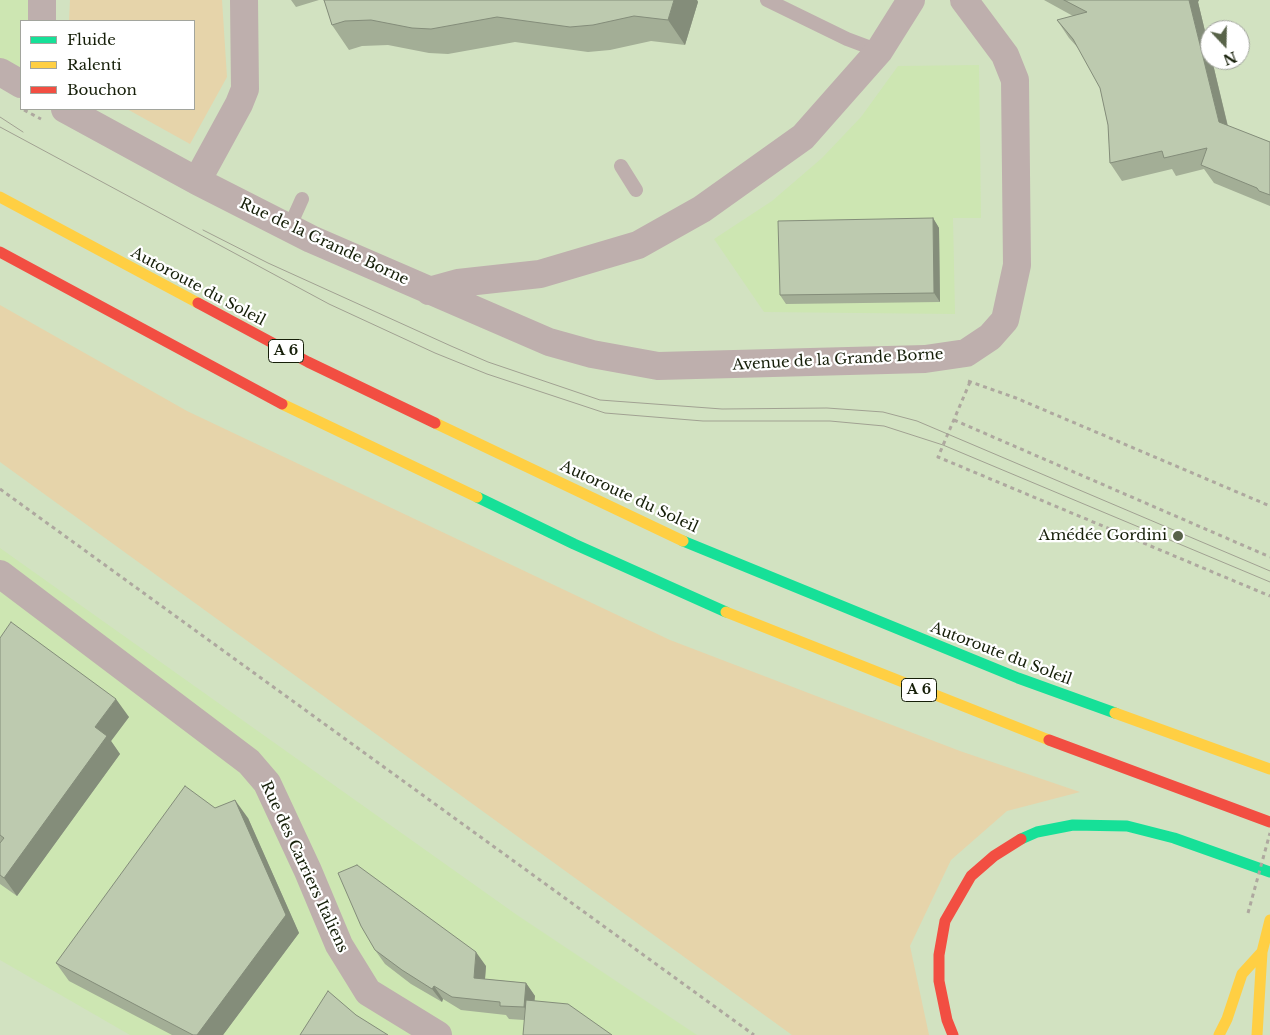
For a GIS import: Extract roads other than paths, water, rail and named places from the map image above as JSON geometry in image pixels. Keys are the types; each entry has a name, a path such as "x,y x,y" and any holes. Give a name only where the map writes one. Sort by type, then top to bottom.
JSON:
{"main road":[{"name":"Autoroute du Soleil","path":"0,197 308,362 676,538 1018,678 1270,769"},
{"name":"A 6","path":"0,252 75,294 281,402 574,544 747,621 994,720 1270,822"},
{"path":"953,1035 939,980 939,954 945,921 961,890 972,876 994,856 1013,843 1037,832 1073,825 1127,826 1174,838 1270,872"},
{"path":"1257,1035 1262,952 1270,920"},
{"path":"1219,1035 1227,1019 1242,974 1262,952"}],"street":[{"path":"42,0 42,20"},
{"path":"197,181 240,104 245,89 244,0"},
{"path":"429,291 458,283 540,274 638,245 702,210 803,137 879,51 911,0"},
{"name":"Avenue de la Grande Borne","path":"592,354 658,366 925,360 966,352 990,337 1005,320 1017,265 1015,80 1005,54 964,0"},
{"path":"0,72 20,83"},
{"name":"Rue de la Grande Borne","path":"67,110 197,181 289,228 549,342 592,354"},
{"name":"Rue des Carriers Italiens","path":"0,574 249,762 267,783 308,871 338,945 368,992 438,1035"}],"lane":[{"path":"767,0 848,39 879,51"},
{"path":"621,166 636,190"},
{"path":"289,228 302,199"}],"tram line":[{"path":"0,117 23,132"},
{"path":"0,127 329,304 435,353 487,374 605,413 703,421 830,421 884,426 943,445 1270,582"},
{"path":"203,230 268,263 488,362 600,400 722,409 827,408 883,412 917,421 1270,571"}],"place":[{"name":"Amédée Gordini","path":"1178,536"}]}
